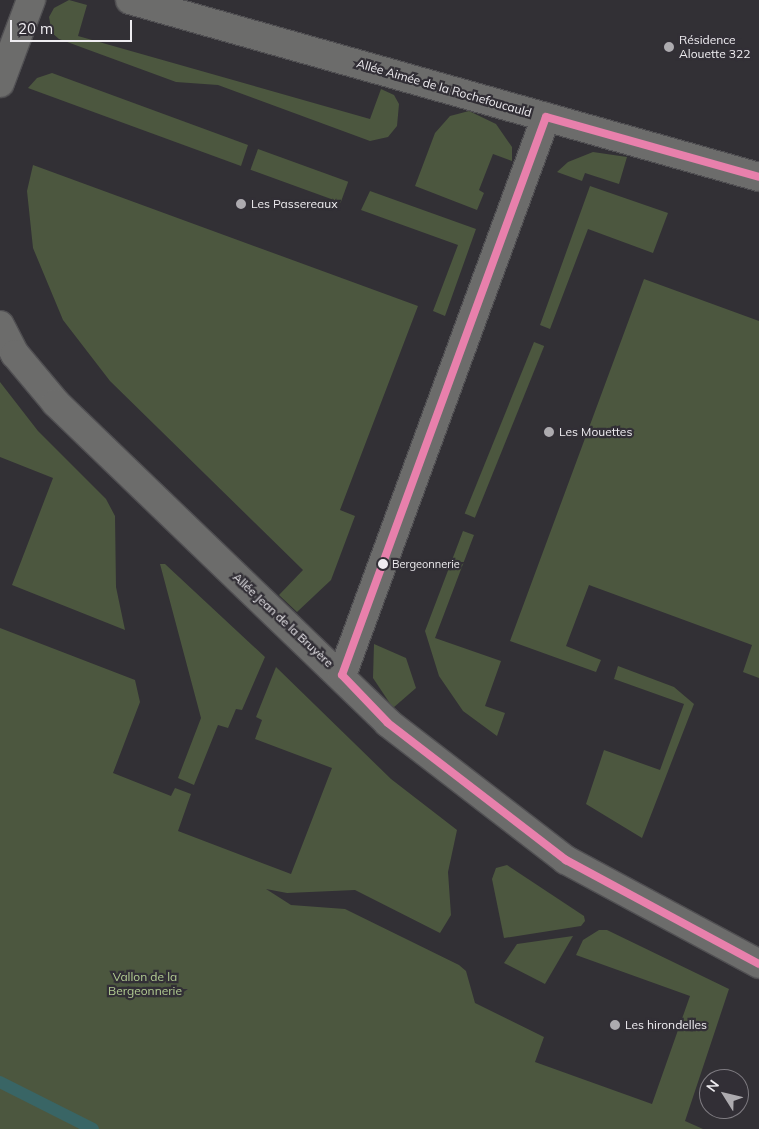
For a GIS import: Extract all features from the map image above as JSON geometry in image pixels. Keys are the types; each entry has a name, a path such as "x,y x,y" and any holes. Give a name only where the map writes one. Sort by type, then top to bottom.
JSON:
{"street":[{"path":"0,83 31,0"},
{"name":"Allée Aimée de la Rochefoucauld","path":"130,0 759,177"},
{"path":"342,675 546,117"},
{"name":"Allée Jean de la Bruyère","path":"0,325 15,354 56,402 342,675 388,723 566,860 759,964"}],"green space":[{"path":"69,0 87,5 78,36 370,119 381,89 394,95 399,104 397,126 388,137 370,141 218,85 176,82 59,39 52,33 49,17 54,8"},
{"path":"52,73 248,145 241,166 28,88 37,78"},
{"path":"469,111 496,124 512,147 512,161 493,154 479,190 484,193 477,210 415,186 435,133 450,116"},
{"path":"258,149 348,182 341,203 250,170"},
{"path":"593,152 627,157 619,184 585,173 582,181 557,172 568,162"},
{"path":"33,165 418,306 340,510 355,516 331,580 297,612 279,595 303,570 110,381 63,320 33,248 27,191"},
{"path":"590,186 668,213 653,253 588,229 550,329 540,325"},
{"path":"370,191 476,229 445,316 433,311 458,245 361,210"},
{"path":"644,279 759,321 759,678 743,672 752,645 589,585 566,646 601,660 596,672 510,641"},
{"path":"534,342 544,346 475,518 465,514"},
{"path":"0,382 38,431 106,499 115,516 116,587 125,630 12,585 53,478 0,457"},
{"path":"463,531 474,535 435,638 501,661 485,706 505,713 497,736 463,711 439,676 425,631"},
{"path":"160,564 165,564 265,657 242,710 236,709 228,728 218,725 194,785 178,778 201,718"},
{"name":"Vallon de la Bergeonnerie","path":"0,628 135,680 140,702 113,773 171,796 175,788 191,794 178,831 291,874 332,768 255,739 262,720 256,717 276,667 391,779 457,830 448,872 451,915 440,933 355,890 287,893 266,889 291,905 345,909 459,965 466,971 475,1003 544,1037 535,1062 652,1104 690,996 576,955 583,940 599,930 607,930 729,989 702,1069 699,1069 699,1079 685,1121 703,1129 0,1129"},
{"path":"374,644 406,658 416,688 393,708 373,678"},
{"path":"618,666 674,687 694,704 642,838 586,804 604,750 660,770 684,704 614,679"},
{"path":"507,865 584,916 585,921 581,926 504,938 492,879 496,868"},
{"path":"573,936 545,984 504,963 517,944"}],"waterway":[{"path":"0,1082 93,1129"}],"transit line":[{"path":"546,117 759,177"},
{"path":"342,675 546,117"},
{"path":"342,675 388,723 566,860 759,964"}],"place":[{"name":"Résidence Alouette 322","path":"669,47"},
{"name":"Les Passereaux","path":"241,204"},
{"name":"Les Mouettes","path":"549,432"},
{"name":"Bergeonnerie","path":"383,564"},
{"name":"Les hirondelles","path":"615,1025"}]}
